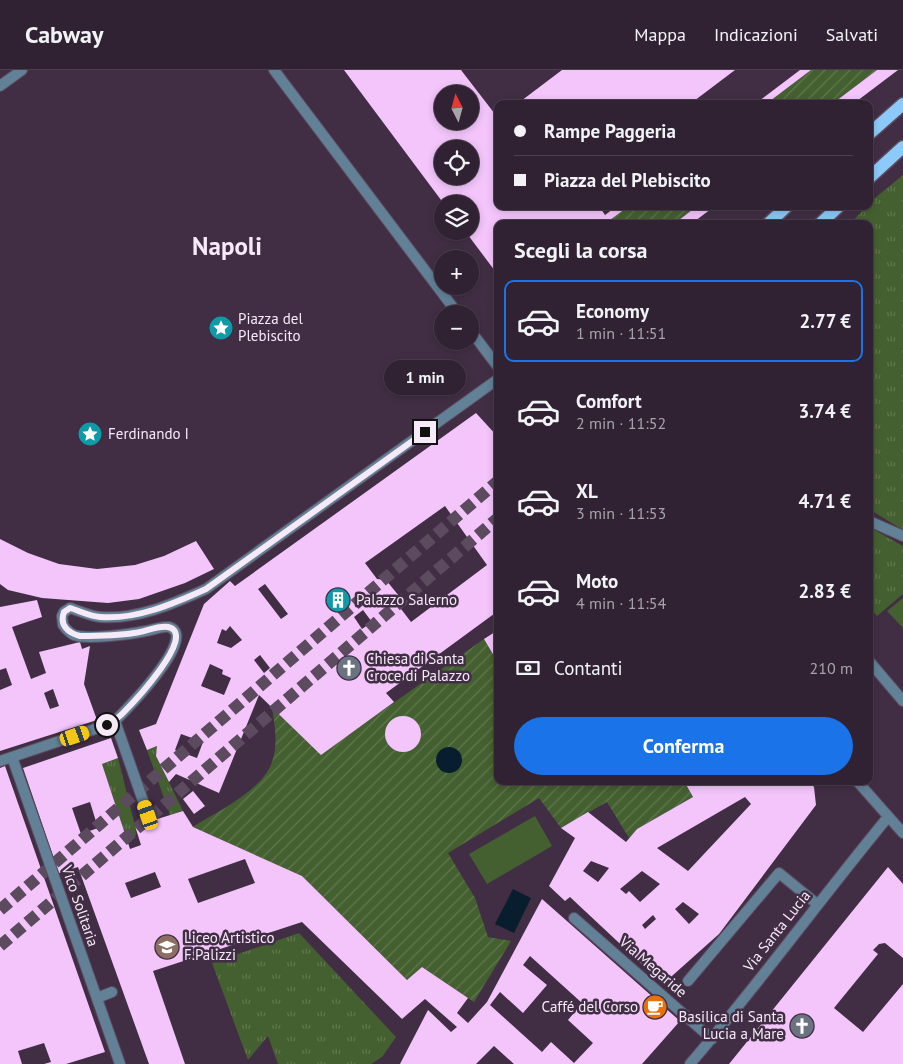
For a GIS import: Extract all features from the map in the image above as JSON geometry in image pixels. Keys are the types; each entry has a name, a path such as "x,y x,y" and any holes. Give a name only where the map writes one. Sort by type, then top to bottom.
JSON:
{"main road":[{"path":"873,130 903,104"},
{"path":"873,174 903,147"},
{"path":"772,220 783,210"},
{"path":"824,220 835,210"}],"street":[{"path":"0,86 22,70"},
{"path":"274,70 451,305"},
{"path":"479,342 494,362"},
{"path":"0,761 111,723 154,679 175,644 175,633 167,627 133,634 73,635 62,621 64,612 70,608 100,617 127,615 170,605 206,589 494,382"},
{"path":"873,523 903,536"},
{"path":"873,666 903,700"},
{"path":"111,723 148,815"},
{"name":"Vico Solitaria","path":"12,757 120,1064"},
{"path":"860,785 903,834"},
{"name":"Via Santa Lucia","path":"690,1064 712,1039 817,904 888,817"},
{"path":"688,981 779,873 817,904"},
{"name":"Via Megaride","path":"574,918 712,1039"},
{"path":"97,998 112,992"}],"green space":[{"path":"811,70 877,70 837,100 771,100"},
{"path":"903,175 903,530 873,511 873,220 854,220 863,210 873,210 873,200"},
{"path":"624,210 692,210 679,220 610,220"},
{"path":"873,529 903,546 903,594 877,616 873,611"},
{"path":"903,598 903,628 887,611"},
{"path":"484,639 494,657 494,785 686,785 693,797 637,829 629,838 607,802 561,828 539,798 448,853 475,898 488,937 511,941 474,1002 422,967 407,980 302,876 193,827 249,791 267,772 275,749 275,728 272,708 321,754","holes":["401,717 412,720 419,727 421,734 417,746 406,751 393,749 389,746 386,732 392,721"]},
{"path":"157,746 156,756 183,811 170,815 147,750"},
{"path":"118,758 136,835 127,839 102,764"},
{"path":"535,816 552,846 487,884 469,854"},
{"path":"299,933 396,1037 382,1057 371,1064 278,1064 268,1036 248,1060 212,963"}],"water":[{"path":"449,747 458,751 462,760 458,769 449,773 440,769 436,760 440,751"},
{"path":"513,889 531,898 514,933 495,924"}],"building":[{"path":"344,70 461,70 473,85 434,85 434,130 479,130 479,93 494,113 494,210 602,210 605,215 612,210 624,210 610,220 494,220 494,270 472,240 479,240 479,195 437,195"},
{"path":"562,70 735,70 695,100 522,100"},
{"path":"800,70 811,70 771,100 760,100"},
{"path":"877,70 898,70 858,100 837,100"},
{"path":"692,210 710,210 696,220 679,220"},
{"name":"Palazzo Salerno","path":"476,413 494,433 494,614 386,693 394,702 321,755 259,695 219,793 176,774 169,782 156,756 157,746 147,750 139,730 156,724 204,604 230,581 235,586","holes":["445,506 487,565 411,622 398,605 399,596 386,580 377,579 365,563","265,584 288,614 281,619 258,589","363,610 372,622 362,629 354,617","230,626 242,640 231,648 217,643 222,629 226,631","260,655 270,668 264,673 254,660","210,664 223,670 222,674 231,678 224,695 201,686","181,734 203,742 197,758 175,750"]},
{"path":"0,539 28,553 59,564 97,569 135,565 164,556 196,541 214,569 185,583 139,599 108,603 42,598 8,590 0,584"},
{"path":"37,600 42,617 12,627 31,679 46,673 39,652 80,642 82,649 90,646 84,684 97,720 0,751 0,690 12,685 6,668 0,670 0,607","holes":["53,689 59,706 50,709 44,693"]},
{"path":"494,633 494,656 484,639"},
{"path":"403,716 416,721 421,734 416,747 403,752 390,747 385,734 390,721"},
{"path":"111,738 118,758 102,764 130,849 141,845 135,826 183,811 193,827 302,876 407,980 422,967 468,998 457,1013 468,1023 487,1002 542,899 680,1021 642,1064 514,1064 494,1046 476,1064 400,1064 428,1010 451,1032 457,1027 425,999 402,1019 302,922 153,971 185,1064 149,1064 78,867 59,873 23,768","holes":["90,802 98,828 81,834 72,808","245,859 255,883 198,903 188,879","155,872 161,887 131,898 125,883","530,956 582,1003 568,1020 593,1043 574,1063 551,1042 542,1052 490,1005 500,992 523,1013 547,985 523,965"]},
{"path":"5,766 105,1052 66,1064 44,1064 51,1062 44,1043 18,1051 22,1064 0,1064 0,768"},
{"path":"686,785 812,785 814,787 816,805 719,934 663,984 570,897 565,901 549,886 575,838 561,828 588,812 626,842 637,829 693,797","holes":["745,797 751,804 688,871 657,848","591,861 609,868 598,882 583,871","642,871 660,884 640,902 629,891 626,894 620,889","683,902 699,914 689,924 675,909","653,915 656,919 645,929 642,925"]},
{"path":"193,791 205,806 194,814 183,799"},
{"path":"888,867 903,884 903,958 885,943 879,944 873,950 878,954 834,1008 863,1032 903,984 903,1064 729,1064"}],"tunnel":[{"path":"0,910 494,484"},
{"path":"0,946 494,521"}],"place":[{"name":"Piazza del Plebiscito","path":"221,328"},
{"name":"Ferdinando I","path":"90,434"},
{"name":"Palazzo Salerno","path":"338,600"},
{"name":"Chiesa di Santa Croce di Palazzo","path":"349,668"},
{"name":"Liceo Artistico F.Palizzi","path":"167,947"},
{"name":"Caffé del Corso","path":"655,1007"},
{"name":"Basilica di Santa Lucia a Mare","path":"802,1026"}],"district":[{"name":"Napoli","path":"227,246"}],"route":[{"path":"107,725 115,721 154,679 172,652 176,638 175,633 171,628 167,627 133,634 73,635 63,625 62,616 64,612 70,608 91,616 114,617 127,615 170,605 206,589 425,432"}]}
